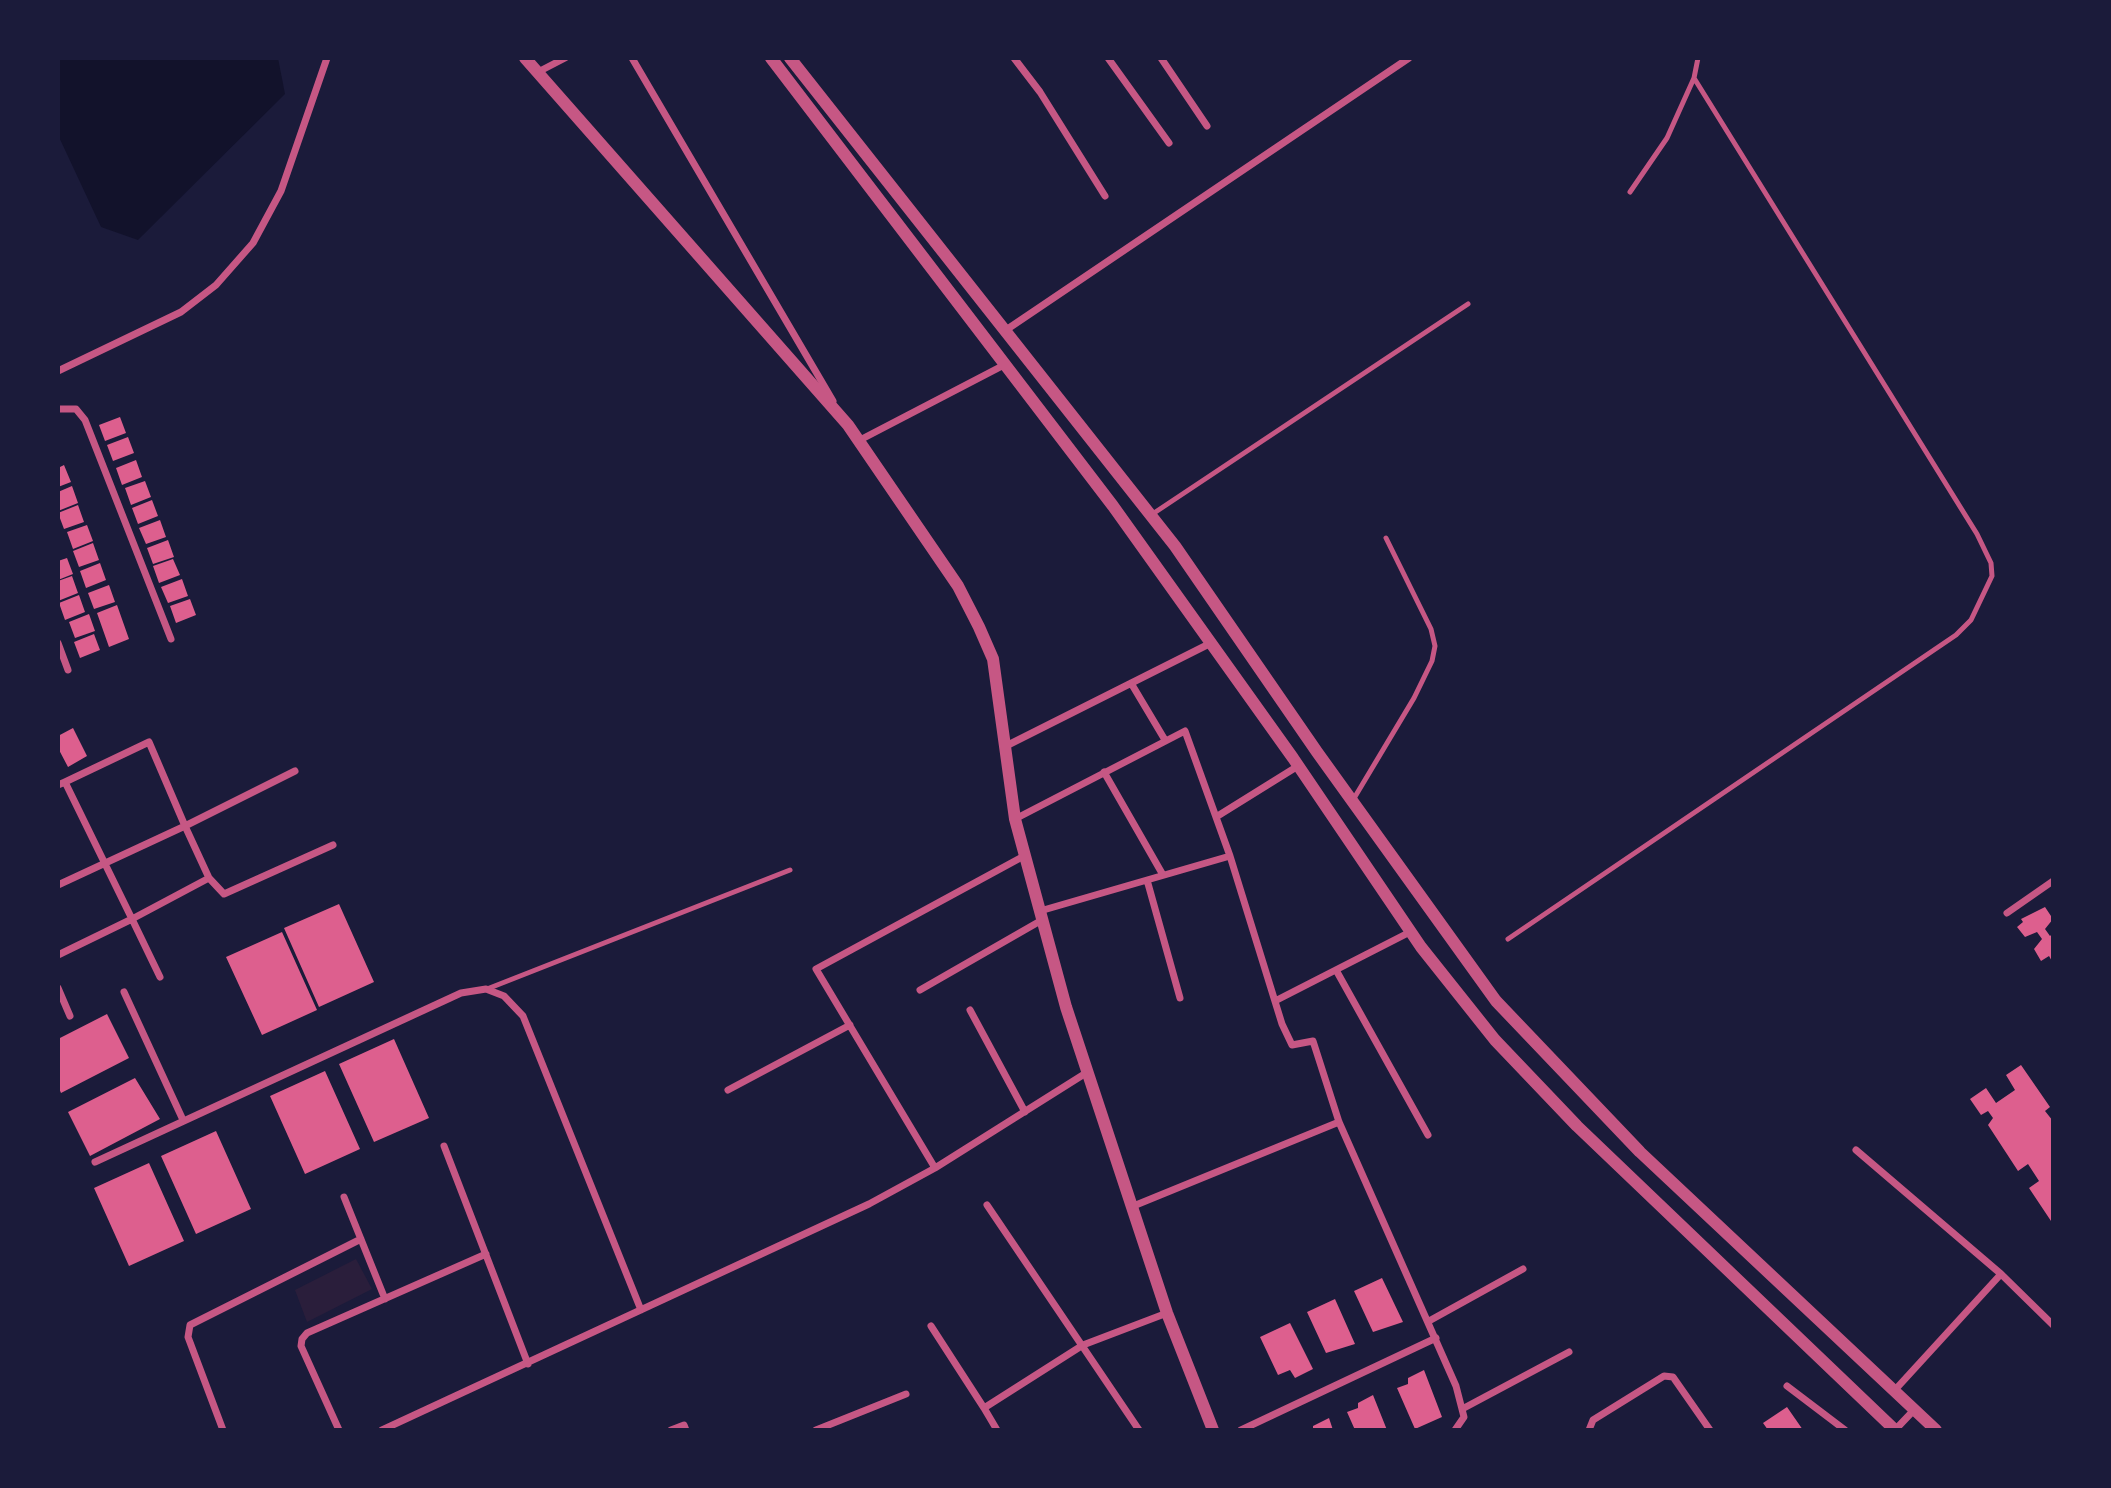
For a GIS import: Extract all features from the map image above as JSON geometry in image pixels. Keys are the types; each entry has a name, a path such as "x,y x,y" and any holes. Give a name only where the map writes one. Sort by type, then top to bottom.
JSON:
{"street":[{"path":"58,371 181,312 216,285 253,243 281,191 325,62 318,58"},
{"path":"525,58 848,425"},
{"path":"538,72 565,58"},
{"path":"632,58 848,425 958,586 993,659 1016,819 1024,856 1086,1073 1167,1313 1213,1430"},
{"path":"771,58 1113,506 1298,766 1410,932 1495,1040 1577,1126 1895,1430 1914,1410"},
{"path":"790,58 1151,515 1496,1001 1640,1152 1936,1430"},
{"path":"1014,58 1040,92 1105,196"},
{"path":"1108,58 1169,143"},
{"path":"1161,58 1207,126"},
{"path":"1006,330 1409,58"},
{"path":"858,441 1006,364"},
{"path":"58,409 76,409 85,420 171,639"},
{"path":"58,643 68,670"},
{"path":"1007,745 1211,643"},
{"path":"1131,683 1165,740"},
{"path":"1016,819 1185,731 1230,856 1275,1001 1292,1045 1313,1041 1339,1122 1429,1321 1464,1408 1464,1417 1455,1430"},
{"path":"160,977 62,783 149,742 209,878 224,894 332,845"},
{"path":"1216,817 1298,766"},
{"path":"58,885 295,771"},
{"path":"1104,772 1163,875"},
{"path":"935,1168 816,969 1024,856"},
{"path":"920,990 1041,915 1230,856"},
{"path":"58,955 209,878"},
{"path":"1147,880 1180,998"},
{"path":"2007,913 2053,881"},
{"path":"1275,1001 1410,932"},
{"path":"1336,970 1428,1135"},
{"path":"58,988 70,1016"},
{"path":"94,1162 461,993 486,989 504,996 523,1016 641,1310"},
{"path":"124,992 183,1120"},
{"path":"970,1010 1025,1112"},
{"path":"728,1090 850,1025"},
{"path":"382,1430 809,1234 935,1168 1086,1073"},
{"path":"1131,1207 1339,1122"},
{"path":"444,1146 528,1364"},
{"path":"1856,1150 2001,1274 2053,1325"},
{"path":"344,1197 385,1299"},
{"path":"987,1205 1139,1430"},
{"path":"223,1430 188,1337 190,1325 361,1239"},
{"path":"339,1430 301,1346 307,1333 486,1254"},
{"path":"1429,1321 1523,1269"},
{"path":"1895,1391 2001,1274"},
{"path":"984,1408 1083,1345 1167,1313"},
{"path":"931,1326 997,1430"},
{"path":"1241,1430 1436,1338"},
{"path":"1464,1408 1569,1352"},
{"path":"1589,1430 1593,1420 1664,1376 1673,1377 1710,1430"},
{"path":"1787,1386 1845,1430"},
{"path":"817,1430 906,1394"},
{"path":"671,1430 684,1425 686,1430"}],"lane":[{"path":"1630,192 1667,138 1694,78 1698,58"},
{"path":"1508,939 1956,635 1971,620 1992,576 1991,563 1977,534 1694,78"},
{"path":"1151,515 1468,304"},
{"path":"1352,801 1414,698 1432,661 1435,646 1431,629 1386,538"},
{"path":"486,989 790,870"}],"shaded area":[{"path":"58,58 278,58 285,94 138,240 101,227 58,135"},
{"path":"356,1259 372,1289 307,1322 295,1290"}],"building":[{"path":"120,417 126,433 105,441 99,425"},
{"path":"128,437 134,453 113,461 107,445"},
{"path":"136,460 142,477 122,485 116,468"},
{"path":"64,465 71,482 58,487 58,468"},
{"path":"145,481 151,497 131,505 125,488"},
{"path":"72,486 78,503 58,511 58,492"},
{"path":"152,500 158,516 138,524 132,508"},
{"path":"78,505 84,522 64,529 58,513"},
{"path":"160,520 166,537 146,544 139,528"},
{"path":"87,525 93,541 73,549 67,532"},
{"path":"168,540 174,557 153,564 147,548"},
{"path":"93,543 99,560 79,567 73,551"},
{"path":"67,558 73,574 58,580 58,561"},
{"path":"173,559 180,575 159,583 153,566"},
{"path":"100,563 106,580 86,588 80,571"},
{"path":"72,576 78,593 58,601 58,581"},
{"path":"182,579 188,596 168,603 161,587"},
{"path":"109,585 115,602 94,609 88,593"},
{"path":"79,595 85,612 65,620 59,603"},
{"path":"190,599 196,615 176,623 170,606"},
{"path":"117,605 129,639 109,647 97,613"},
{"path":"89,614 95,631 75,638 69,622"},
{"path":"94,634 100,650 80,658 74,642"},
{"path":"73,728 87,756 68,767 58,748 58,736"},
{"path":"339,904 374,982 319,1007 284,928"},
{"path":"2045,907 2053,919 2045,929 2050,936 2053,933 2053,963 2049,956 2041,961 2034,949 2042,939 2037,932 2025,937 2017,927 2023,922 2021,919"},
{"path":"282,932 317,1010 262,1035 226,957"},
{"path":"107,1014 129,1058 61,1093 58,1086 58,1039"},
{"path":"394,1039 429,1118 374,1142 339,1064"},
{"path":"2021,1065 2050,1107 2045,1111 2053,1121 2053,1224 2029,1188 2039,1181 2028,1164 2018,1171 1988,1125 1993,1118 1988,1111 1981,1115 1970,1099 1986,1088 1996,1103 2015,1090 2006,1075"},
{"path":"325,1071 360,1149 305,1174 270,1096"},
{"path":"135,1078 160,1119 90,1156 68,1112"},
{"path":"216,1131 251,1209 196,1234 161,1156"},
{"path":"149,1163 184,1241 129,1266 94,1188"},
{"path":"1382,1278 1403,1322 1373,1332 1354,1291"},
{"path":"1335,1299 1355,1344 1326,1353 1307,1312"},
{"path":"1290,1323 1313,1369 1295,1378 1290,1370 1278,1375 1260,1337"},
{"path":"1424,1370 1442,1417 1415,1429 1397,1388 1408,1384 1408,1378"},
{"path":"1373,1395 1387,1430 1355,1430 1347,1412 1358,1408 1358,1403"},
{"path":"1787,1407 1803,1430 1768,1430 1763,1423"},
{"path":"1329,1418 1333,1430 1313,1430 1313,1426"}]}
